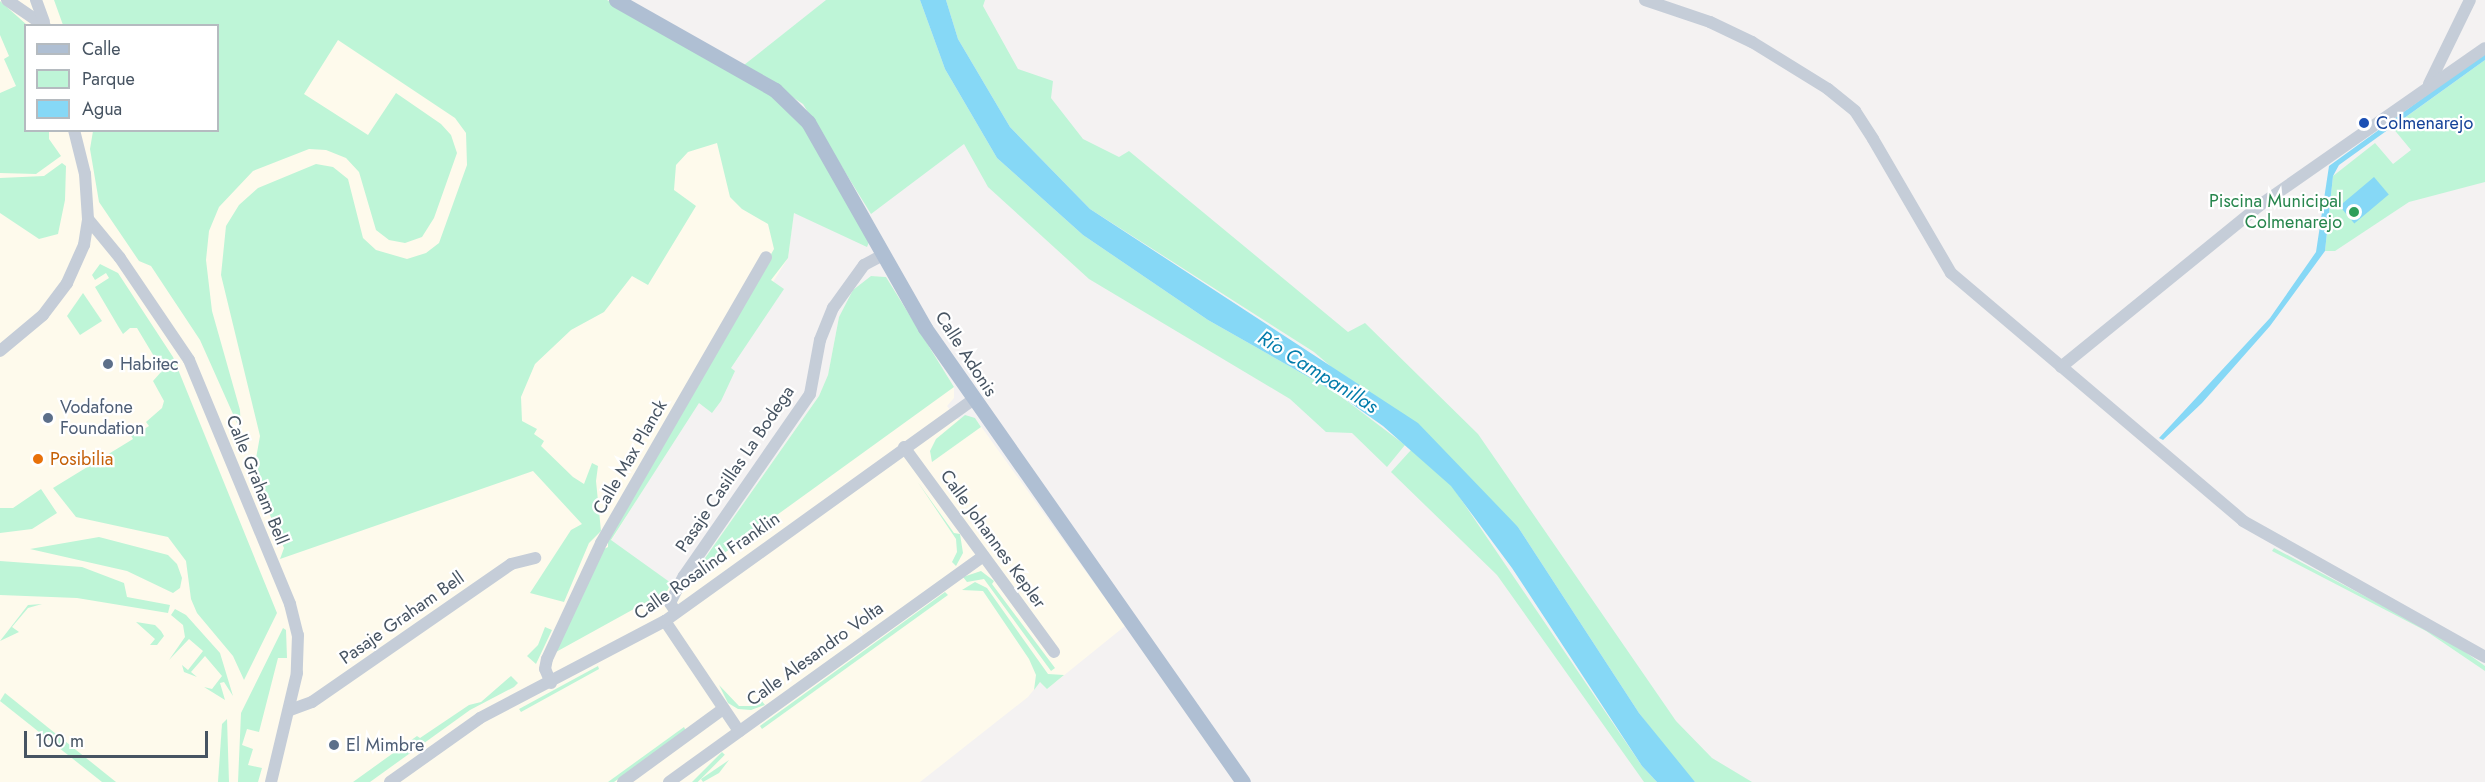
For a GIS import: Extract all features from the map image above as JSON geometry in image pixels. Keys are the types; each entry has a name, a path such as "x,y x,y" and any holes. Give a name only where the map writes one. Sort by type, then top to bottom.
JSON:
{"main road":[{"name":"Calle Adonis","path":"616,0 791,101 808,122 925,328 973,400 1243,782"}],"street":[{"path":"8,0 44,24"},
{"path":"36,0 44,24"},
{"path":"1645,0 1710,22 1752,42 1828,89 1855,111 1951,273 2243,521 2485,657"},
{"path":"2427,87 2470,0"},
{"path":"2061,367 2260,205 2485,48"},
{"path":"0,351 43,315 67,283 84,245 88,219 85,174 74,132"},
{"name":"Calle Graham Bell","path":"88,219 120,258 189,360 290,604 298,635 297,673 271,782"},
{"name":"Pasaje Casillas La Bodega","path":"676,612 670,603 680,582 810,394 820,340 833,308 864,265 883,255"},
{"name":"Calle Max Planck","path":"551,683 545,669 547,659 601,543 766,257"},
{"name":"Calle Rosalind Franklin","path":"390,782 480,718 551,683 665,621 904,447 973,400"},
{"name":"Calle Johannes Kepler","path":"904,447 1054,652"},
{"name":"Calle Alesandro Volta","path":"669,782 983,556"},
{"name":"Pasaje Graham Bell","path":"290,710 312,702 511,564 535,558"},
{"path":"665,621 739,731"},
{"name":"Calle Alesandro Volta","path":"622,782 723,709"}],"shaded area":[{"path":"0,0 607,0 675,41 794,212 788,258 611,541 682,591 708,575 703,561 819,396 828,375 839,317 871,276 886,277 954,387 954,398 947,406 957,419 975,418 1125,626 1047,689 1040,682 1028,697 920,782 0,782"}],"green space":[{"path":"54,0 607,0 786,103 805,128 869,242 867,247 794,213 788,258 771,280 784,289 731,368 735,371 721,401 712,413 699,403 611,540 671,583 662,602 652,599 556,652 602,550 608,547 608,538 774,249 768,224 742,209 730,197 717,143 688,152 676,165 674,190 696,206 648,285 632,276 604,312 571,330 535,364 521,397 522,421 537,429 534,434 544,441 541,446 573,477 584,484 592,463 598,466 596,481 601,531 589,543 564,602 530,593 571,530 582,524 533,471 280,559 284,548 253,475 260,436 221,275 226,226 239,205 258,188 316,164 333,167 348,179 363,238 376,250 407,259 426,253 439,243 467,165 466,133 455,118 338,40 304,94 368,135 396,93 441,124 451,135 457,153 434,218 422,237 405,243 389,240 376,230 359,172 346,158 326,150 309,149 253,171 219,207 209,231 206,260 212,311 240,410 241,432 200,340 151,266 139,261 99,202 90,149 93,132 219,132 219,24 63,24"},
{"path":"826,0 920,0 945,69 997,158 1083,235 1208,320 1335,392 1405,445 1387,467 1352,433 1326,432 1290,399 1089,279 988,187 964,144 871,214 803,104 744,65"},
{"path":"946,0 985,0 983,6 1018,69 1053,81 1051,98 1083,139 1119,157 1129,151 1348,332 1365,323 1478,434 1676,721 1712,758 1752,782 1695,782 1686,774 1639,713 1518,527 1314,352 1090,209 1010,127 958,39"},
{"path":"0,1 26,24 24,24 24,132 49,132 49,139 61,156 36,174 0,173 0,93 16,86 4,59 9,56 0,35"},
{"path":"2485,60 2485,182 2409,202 2335,251 2325,251 2333,176 2375,143 2393,164 2411,150 2392,127"},
{"path":"62,163 66,166 65,200 58,234 39,239 0,213 0,178 44,176"},
{"path":"100,264 118,273 173,357 277,613 244,680 233,656 197,613 191,599 186,561 168,537 76,517 53,488 133,439 129,432 135,429 138,433 149,426 146,422 162,408 164,401 153,381 161,372 158,363 137,328 130,328 123,334 95,287 109,278 106,273 95,280 92,275"},
{"path":"871,276 886,277 954,387 705,567 703,561 819,396 828,375 839,317 853,290"},
{"path":"83,293 102,321 80,335 67,316"},
{"path":"965,415 975,418 981,427 932,462 930,451 936,439"},
{"path":"1411,450 1452,486 1642,766 1657,782 1644,782 1497,575 1391,472"},
{"path":"917,481 954,533 960,534 963,553 956,566 952,562 957,552 956,539"},
{"path":"41,489 57,513 32,529 0,533 0,508 13,508"},
{"path":"99,537 168,555 177,564 182,578 180,588 173,593 127,571 30,549"},
{"path":"2274,548 2451,642 2485,666 2485,671 2426,631 2272,551"},
{"path":"0,561 82,567 124,583 127,597 170,605 168,613 77,598 0,595"},
{"path":"981,571 994,581 992,584 1055,668 1051,671 984,579 967,582 963,577"},
{"path":"975,582 987,588 1048,674 1064,675 1047,689 1040,682 1034,690 1036,675 1029,659 983,591 962,590"},
{"path":"945,592 948,595 762,729 760,726"},
{"path":"42,604 28,608 12,627 19,632 0,641 28,605"},
{"path":"175,609 186,615 220,653 233,696 224,682 220,683 225,700 204,687 212,689 222,676 205,656 191,672 197,677 184,672 182,665 188,670 203,651 189,639 169,660 185,637 183,625 171,615"},
{"path":"136,622 155,625 164,636 157,645 150,645 155,639"},
{"path":"545,627 552,630 536,664 527,656 538,645"},
{"path":"283,628 286,630 287,658 278,658 259,732 247,729 242,745 253,749 248,765 262,768 258,782 238,782 241,713"},
{"path":"598,666 599,669 521,712 519,709"},
{"path":"511,676 518,683 514,687 470,710 370,782 353,782 417,736 420,738 469,705 481,702"},
{"path":"719,685 739,706 752,706 761,700 765,705 751,710 738,709 728,703"},
{"path":"5,693 116,782 102,782 0,701"},
{"path":"227,719 229,782 218,782 222,724"},
{"path":"684,727 686,731 614,782 608,782"},
{"path":"722,752 725,755 698,782 692,782"},
{"path":"729,760 719,773 703,782 701,779"}],"water":[{"name":"Río Campanillas","path":"920,0 946,0 958,39 1010,127 1090,209 1418,423 1518,527 1639,713 1695,782 1657,782 1642,766 1512,568 1451,486 1383,426 1335,392 1208,320 1083,235 997,158 945,69"},
{"path":"2485,53 2485,60 2339,165 2333,176 2325,251 2270,326 2202,403 2163,440 2159,438 2270,318 2316,252 2329,166"},
{"path":"2374,177 2389,195 2354,224 2340,206"}],"place":[{"name":"Colmenarejo","path":"2364,123"},
{"name":"Piscina Municipal Colmenarejo","path":"2354,212"},
{"name":"Habitec","path":"108,364"},
{"name":"Vodafone Foundation","path":"48,418"},
{"name":"Posibilia","path":"38,459"},
{"name":"El Mimbre","path":"334,745"}]}
